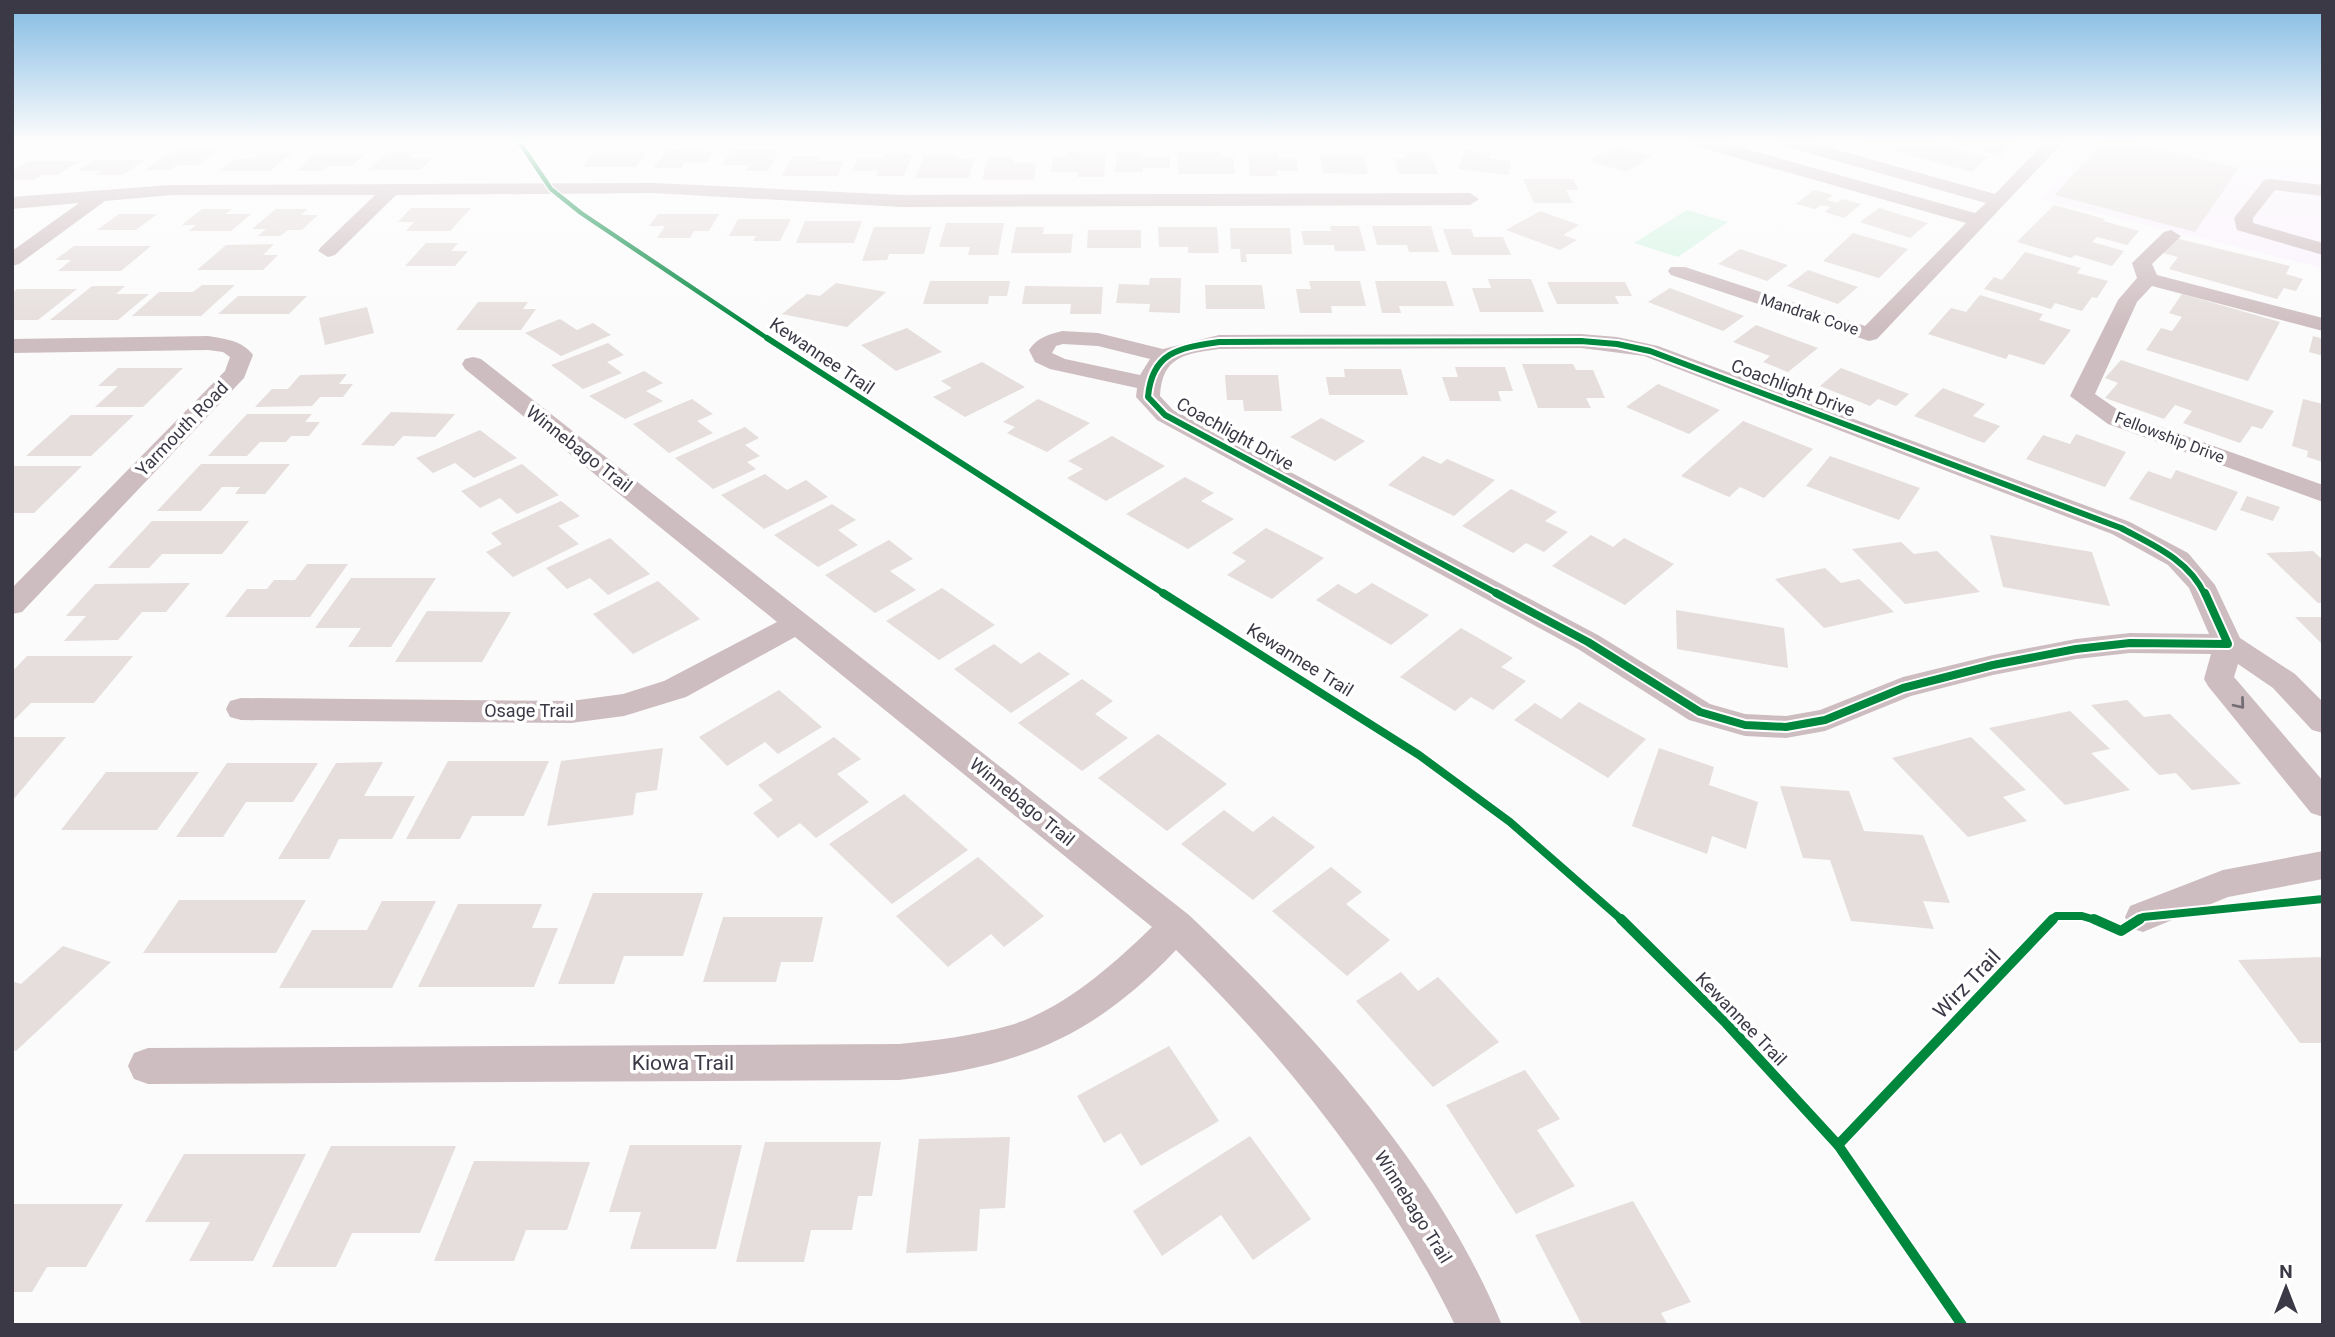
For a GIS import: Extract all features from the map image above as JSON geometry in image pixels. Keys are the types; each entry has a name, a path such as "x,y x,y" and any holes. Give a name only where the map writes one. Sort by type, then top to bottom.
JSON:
{"street":[{"path":"12,260 91,202"},
{"path":"328,251 377,202"},
{"path":"1915,202 1978,220 1998,202"},
{"path":"2255,202 2243,218 2244,226 2323,249"},
{"name":"Mandrak Cove","path":"1678,271 1869,334 1978,220"},
{"path":"2171,236 2142,262 2148,279 2323,325"},
{"name":"Fellowship Drive","path":"2148,279 2127,300 2082,396 2116,419 2323,494"},
{"path":"1069,335 1165,356 1153,368 1148,383 1058,364 1043,357 1040,350 1048,341 1069,335"},
{"name":"Coachlight Drive","path":"1148,383 1148,397 1165,415 1588,642 1700,712 1745,725 1786,727 1825,720 1903,688 1993,665 2076,649 2130,643 2228,644 2201,585 2178,559 2151,542 2121,528 1650,351 1617,344 1581,341 1219,342 1192,346 1165,356"},
{"name":"Yarmouth Road","path":"12,346 208,343 230,347 242,355 236,373 12,605"},
{"name":"Winnebago Trail","path":"473,365 1176,926 1244,989 1317,1070 1388,1163 1462,1288 1479,1325"},
{"name":"Osage Trail","path":"241,709 571,712 624,705 674,689 799,624"},
{"path":"2323,722 2284,681 2228,644 2219,678 2323,804"},
{"path":"2143,917 2223,884 2323,865"},
{"name":"Kiowa Trail","path":"148,1066 899,1062 961,1055 1020,1040 1077,1011 1130,974 1176,926"}],"shaded area":[{"path":"2055,202 2323,202 2323,268"}],"green space":[{"path":"1687,210 1728,222 1678,257 1634,243"}],"building":[{"path":"2083,202 2215,202 2195,232"},
{"path":"1796,204 1861,204 1844,218 1825,212 1831,207 1821,205 1815,209"},
{"path":"2054,205 2139,231 2127,245 2097,237 2092,242 2124,251 2112,266 2075,255 2071,258 2017,242"},
{"path":"411,208 471,208 450,231 406,231 414,222 398,222"},
{"path":"1879,208 1928,223 1910,238 1860,222"},
{"path":"202,209 232,209 225,214 251,214 231,231 189,231 196,225 182,225"},
{"path":"276,209 308,209 301,215 318,215 302,230 288,230 280,236 258,236 266,229 252,229"},
{"path":"1540,211 1579,225 1563,235 1577,240 1560,250 1506,230"},
{"path":"119,214 157,214 136,230 97,230"},
{"path":"658,214 719,214 709,231 694,231 690,238 657,238 665,226 649,226"},
{"path":"738,219 791,219 780,241 753,241 756,236 729,236"},
{"path":"805,221 862,221 854,243 796,243"},
{"path":"946,223 1004,223 998,255 968,255 970,247 939,247"},
{"path":"1330,226 1359,226 1366,251 1335,251 1334,245 1304,245 1301,231 1331,231"},
{"path":"1372,226 1431,226 1439,252 1409,252 1407,245 1377,245"},
{"path":"874,227 931,227 924,254 889,254 887,260 862,261"},
{"path":"1016,227 1044,227 1043,234 1073,234 1071,253 1011,253"},
{"path":"1158,227 1217,227 1219,253 1188,253 1188,247 1159,247"},
{"path":"1230,228 1290,228 1292,254 1246,254 1247,262 1241,262 1240,249 1231,249"},
{"path":"1443,229 1471,229 1474,237 1503,237 1511,255 1452,255"},
{"path":"1088,230 1141,230 1141,248 1087,248"},
{"path":"1853,233 1908,249 1879,278 1823,261"},
{"path":"2175,238 2290,266 2286,274 2303,279 2296,291 2284,288 2277,299 2169,269 2178,257 2163,253"},
{"path":"426,243 458,243 451,251 468,251 455,266 405,266"},
{"path":"274,244 263,255 278,255 263,270 197,270 226,245"},
{"path":"74,246 151,246 121,271 58,271 71,260 55,260"},
{"path":"1740,249 1788,265 1767,281 1718,264"},
{"path":"2025,252 2081,268 2077,273 2108,281 2097,298 2092,297 2082,311 2055,303 2051,309 1984,289 1994,277 2002,280"},
{"path":"1808,270 1858,287 1838,304 1787,286"},
{"path":"1150,278 1181,278 1180,313 1149,312 1150,304 1116,303 1119,284 1149,285"},
{"path":"1488,279 1531,279 1544,312 1480,312 1472,288 1491,288"},
{"path":"930,281 1010,281 1007,296 989,296 988,304 923,304"},
{"path":"1309,281 1360,281 1366,306 1331,306 1332,313 1300,313 1296,289 1311,289"},
{"path":"1375,281 1446,281 1454,306 1399,306 1401,313 1382,313"},
{"path":"1547,282 1625,282 1632,296 1615,296 1619,304 1557,304"},
{"path":"836,283 886,292 847,327 782,314 807,294 820,296"},
{"path":"202,285 235,285 201,316 132,316 159,292 193,292"},
{"path":"1205,285 1262,285 1265,309 1206,309"},
{"path":"92,286 125,286 116,294 149,294 118,320 50,320"},
{"path":"1025,286 1103,287 1101,314 1070,314 1071,304 1022,304"},
{"path":"1670,288 1744,316 1723,331 1648,302"},
{"path":"17,289 77,289 38,320 12,320 12,293"},
{"path":"2182,294 2280,322 2248,381 2146,350 2161,328 2172,331 2182,317 2169,313"},
{"path":"1980,295 2043,314 2039,320 2071,330 2044,365 2009,354 2006,359 1928,334 1951,308 1966,312"},
{"path":"238,296 307,296 289,314 218,314"},
{"path":"478,302 528,302 523,309 536,309 521,330 456,330"},
{"path":"367,307 374,333 325,345 319,318"},
{"path":"560,319 577,330 593,323 611,335 561,356 525,333"},
{"path":"1756,325 1818,348 1788,372 1763,362 1770,356 1733,342"},
{"path":"907,328 942,352 896,371 861,345"},
{"path":"2313,336 2323,339 2323,356 2309,352"},
{"path":"608,343 624,355 607,362 622,373 583,389 551,365"},
{"path":"2121,360 2274,411 2262,429 2252,426 2240,443 2183,423 2192,411 2175,405 2164,419 2105,398 2118,383 2105,378"},
{"path":"982,362 1025,387 965,417 933,397 952,388 941,381"},
{"path":"1522,364 1573,364 1576,370 1593,370 1605,398 1586,398 1591,408 1538,408"},
{"path":"1455,367 1505,367 1513,391 1498,391 1501,401 1450,401 1442,377 1458,377"},
{"path":"118,368 183,368 143,407 95,407 118,386 98,386"},
{"path":"1841,368 1909,394 1896,406 1878,399 1870,406 1820,386"},
{"path":"1344,369 1401,369 1408,395 1329,395 1326,377 1345,377"},
{"path":"644,371 663,383 646,391 663,401 625,419 589,396"},
{"path":"347,374 339,384 353,384 343,397 320,397 312,406 255,407 272,389 288,389 300,375"},
{"path":"1225,375 1278,375 1282,411 1244,411 1243,400 1227,400"},
{"path":"1658,384 1720,410 1689,434 1626,407"},
{"path":"1943,388 1985,404 1973,416 2000,426 1984,443 1914,416"},
{"path":"692,399 713,414 697,421 713,433 669,453 633,424"},
{"path":"1038,399 1090,423 1047,452 1007,433 1015,427 1003,422"},
{"path":"2303,399 2323,404 2323,462 2307,457 2308,451 2292,446"},
{"path":"391,412 455,414 435,437 403,436 394,446 361,445"},
{"path":"247,414 312,414 305,422 320,422 309,436 291,436 286,442 260,442 247,456 208,456"},
{"path":"71,415 134,415 91,456 26,456"},
{"path":"1321,418 1365,441 1335,461 1290,437"},
{"path":"1743,421 1813,449 1764,498 1740,487 1729,497 1681,476"},
{"path":"745,427 759,438 745,445 760,456 747,462 756,469 713,489 675,458"},
{"path":"480,430 517,458 474,478 455,463 433,473 416,458"},
{"path":"2076,434 2126,452 2105,487 2026,459 2043,435 2070,444"},
{"path":"1112,436 1165,466 1106,501 1067,478 1083,469 1068,461"},
{"path":"1423,456 1441,464 1447,459 1495,480 1454,516 1388,485"},
{"path":"1830,456 1920,488 1899,520 1806,486"},
{"path":"201,464 290,464 265,494 235,494 240,487 222,487 201,511 157,511"},
{"path":"522,464 559,495 517,514 500,498 480,508 461,491"},
{"path":"12,466 82,466 34,513 12,513"},
{"path":"2176,470 2238,492 2216,531 2129,499 2148,471 2171,479"},
{"path":"765,474 787,490 806,480 828,497 764,529 721,495"},
{"path":"1185,477 1214,493 1201,501 1234,519 1188,549 1126,514"},
{"path":"1511,489 1557,512 1545,521 1568,532 1544,552 1526,543 1513,553 1462,526"},
{"path":"2247,496 2280,507 2273,521 2240,510"},
{"path":"561,501 580,516 558,526 579,544 513,577 486,552 502,544 491,533"},
{"path":"832,504 856,520 838,530 858,545 818,567 774,535"},
{"path":"152,521 249,521 222,554 162,554 149,568 108,568"},
{"path":"1266,528 1324,558 1272,599 1227,575 1246,561 1232,553"},
{"path":"1591,535 1613,547 1624,538 1674,564 1625,605 1552,566"},
{"path":"1990,535 2092,552 2110,606 2003,587"},
{"path":"610,538 650,574 608,595 590,578 567,589 546,568"},
{"path":"889,540 913,559 890,571 916,590 875,613 825,575"},
{"path":"1901,542 1914,554 1937,551 1980,592 1905,604 1852,549"},
{"path":"2313,551 2323,560 2323,603 2318,603 2266,553"},
{"path":"307,564 348,564 310,617 225,617 247,589 267,589 274,580 295,580"},
{"path":"1825,568 1841,583 1859,579 1894,612 1824,628 1775,579"},
{"path":"351,578 436,578 391,647 348,647 361,628 315,628"},
{"path":"658,581 700,619 633,654 593,614"},
{"path":"190,583 166,612 142,612 118,640 64,641 86,616 66,616 95,584"},
{"path":"1372,583 1429,615 1391,645 1316,600 1338,584 1356,594"},
{"path":"942,588 995,625 939,660 886,621"},
{"path":"1676,610 1784,628 1788,668 1677,649"},
{"path":"427,611 511,612 482,662 395,662"},
{"path":"2295,617 2323,617 2323,645"},
{"path":"1461,628 1513,658 1501,667 1526,681 1493,710 1471,697 1455,711 1400,677"},
{"path":"994,644 1021,664 1039,652 1070,674 1011,713 954,669"},
{"path":"27,656 133,656 94,703 31,703 12,722 12,672"},
{"path":"1082,679 1113,701 1095,714 1128,738 1082,771 1018,723"},
{"path":"779,690 822,727 778,754 765,742 727,766 699,737"},
{"path":"2127,700 2144,717 2170,714 2241,784 2192,790 2176,773 2159,775 2091,705"},
{"path":"1579,702 1646,739 1608,778 1514,720 1535,703 1561,719"},
{"path":"2070,711 2110,749 2091,753 2130,790 2065,805 1989,728"},
{"path":"1158,734 1227,784 1167,831 1098,778"},
{"path":"12,737 66,737 12,801"},
{"path":"834,737 861,759 837,774 869,802 816,838 800,823 778,838 753,813 773,800 758,785"},
{"path":"1971,737 2026,790 2003,797 2027,821 1968,837 1892,758"},
{"path":"663,748 657,790 636,793 633,815 547,826 561,761"},
{"path":"1659,748 1714,767 1709,785 1758,802 1746,849 1712,836 1707,854 1632,826"},
{"path":"448,761 549,761 524,816 472,816 460,839 406,839"},
{"path":"383,762 364,796 415,796 392,839 339,839 329,859 278,859 336,763"},
{"path":"227,763 318,763 293,802 246,802 223,837 176,837"},
{"path":"106,772 199,772 157,830 61,830"},
{"path":"1780,786 1849,791 1864,831 1923,835 1950,903 1923,901 1934,929 1851,921 1830,860 1803,858"},
{"path":"904,794 968,850 892,904 829,844"},
{"path":"1224,810 1253,832 1273,816 1315,847 1253,900 1181,844"},
{"path":"978,857 1044,916 1004,947 991,934 948,967 896,916"},
{"path":"1331,867 1362,892 1346,904 1390,940 1347,976 1272,911"},
{"path":"593,893 703,893 683,956 624,956 614,984 558,984"},
{"path":"179,900 306,900 276,953 143,953"},
{"path":"382,901 436,901 392,988 279,988 312,930 367,930"},
{"path":"458,904 542,904 532,928 558,928 534,987 418,987"},
{"path":"723,917 823,917 813,962 781,962 776,982 703,982"},
{"path":"63,946 111,962 16,1051 12,1050 12,981 21,984"},
{"path":"2323,957 2323,1043 2300,1043 2238,960"},
{"path":"1401,972 1418,991 1438,977 1499,1042 1433,1087 1356,1001"},
{"path":"1169,1046 1219,1121 1141,1166 1121,1133 1104,1143 1077,1096"},
{"path":"1525,1070 1560,1119 1537,1130 1575,1186 1516,1214 1446,1105"},
{"path":"1250,1136 1311,1219 1253,1260 1221,1215 1162,1256 1133,1211"},
{"path":"1010,1137 1005,1208 980,1209 977,1251 906,1253 919,1139"},
{"path":"765,1142 881,1142 872,1196 858,1196 852,1230 811,1230 804,1262 736,1262"},
{"path":"630,1145 742,1145 716,1249 630,1249 641,1212 609,1212"},
{"path":"331,1146 456,1146 420,1233 352,1233 336,1267 272,1267"},
{"path":"184,1154 306,1154 253,1261 189,1261 210,1222 145,1222"},
{"path":"474,1161 590,1162 567,1230 526,1230 514,1261 434,1261"},
{"path":"1633,1201 1691,1302 1661,1313 1668,1325 1582,1325 1535,1235"},
{"path":"12,1204 123,1204 86,1267 47,1267 32,1292 12,1292"}],"cycle path":[{"name":"Kewannee Trail","path":"568,202 847,392 1419,755 1510,822 1621,919 1726,1023 1838,1145 1962,1325"},
{"path":"1581,341 1617,344 1650,351 2121,528 2178,559 2201,585 2228,644 2130,643 2076,649 1993,665 1903,688 1825,720 1786,727 1745,725 1700,712 1588,642 1165,415 1148,397 1153,370 1169,354 1219,342 1581,341"},
{"name":"Wirz Trail","path":"1838,1145 2056,916 2090,917 2121,931 2143,917 2323,899"}]}
